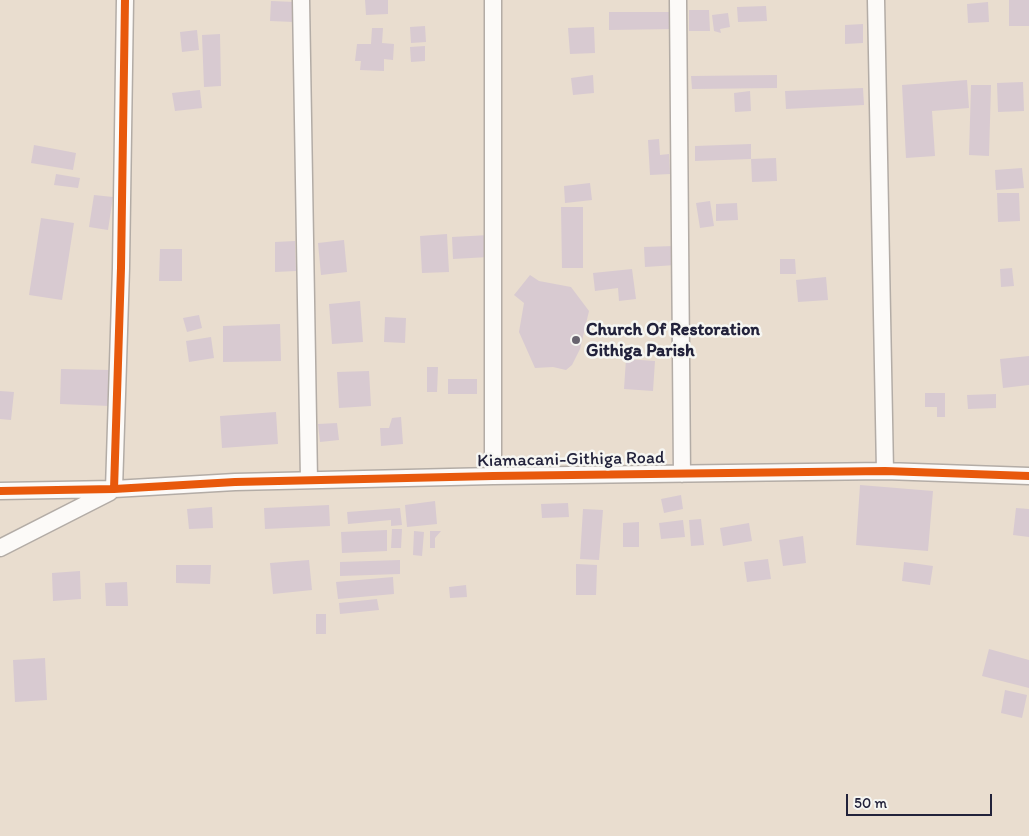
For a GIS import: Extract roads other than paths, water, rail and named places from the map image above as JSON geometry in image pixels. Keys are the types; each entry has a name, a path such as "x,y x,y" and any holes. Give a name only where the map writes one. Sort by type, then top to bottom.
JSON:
{"street":[{"path":"0,491 114,490 121,268 125,0"},
{"path":"301,0 309,480"},
{"path":"493,0 493,476"},
{"path":"678,0 682,474"},
{"path":"876,0 884,471"},
{"name":"Kiamacani-Githiga Road","path":"0,548 114,490 235,482 493,476 884,471 1029,476"}],"place":[{"name":"Church Of Restoration Githiga Parish","path":"576,340"}]}
